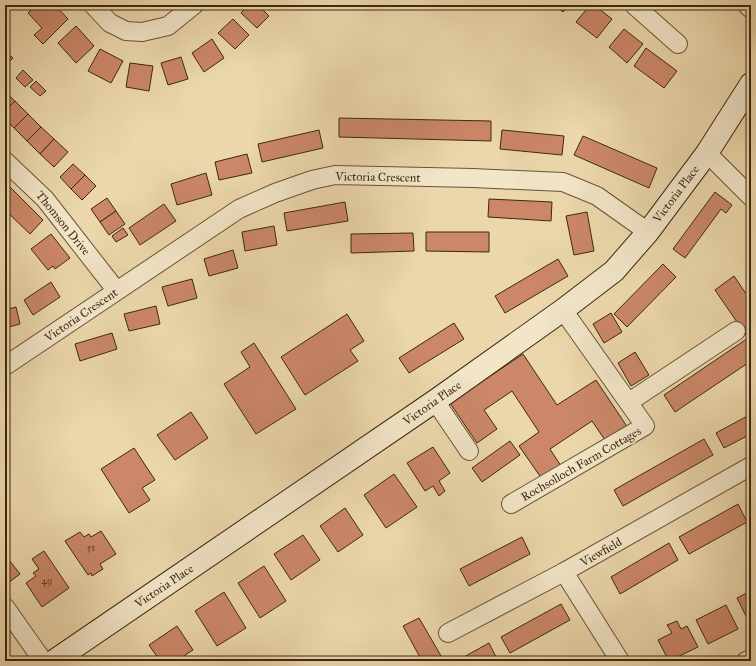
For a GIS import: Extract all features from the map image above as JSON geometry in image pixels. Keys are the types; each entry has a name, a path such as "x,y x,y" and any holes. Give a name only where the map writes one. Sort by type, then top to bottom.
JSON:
{"street":[{"path":"93,5 110,23 126,31 142,32 168,26 194,5"},
{"path":"634,5 654,12 678,44"},
{"path":"747,5 751,9"},
{"name":"Victoria Place","path":"54,661 435,401 564,310 614,272 648,232 707,153 751,84"},
{"path":"707,153 751,197"},
{"name":"Thomson Drive","path":"5,161 45,199 116,290"},
{"name":"Victoria Crescent","path":"5,366 116,290 239,209 275,193 312,180 335,175 474,178 563,182 598,196 648,232"},
{"name":"Rochsolloch Farm Cottages","path":"511,504 645,426 564,310"},
{"path":"629,402 736,331"},
{"path":"435,401 469,451"},
{"name":"Viewfield","path":"448,633 564,572 751,466"},
{"path":"564,572 620,661"},
{"path":"5,608 43,661"},
{"path":"746,661 751,659"}],"building":[{"path":"36,5 55,5 68,19 43,44 34,35 42,28 28,13"},
{"path":"248,5 258,5 269,16 257,28 241,13"},
{"path":"555,5 570,5 563,12"},
{"path":"590,5 594,5 612,19 597,38 576,22"},
{"path":"233,19 249,35 235,49 218,33"},
{"path":"76,26 94,46 76,63 58,43"},
{"path":"624,29 643,44 627,63 609,47"},
{"path":"212,39 224,58 204,72 192,53"},
{"path":"646,48 677,71 664,88 634,66"},
{"path":"100,49 123,61 111,83 88,71"},
{"path":"6,52 13,58 6,65 5,53"},
{"path":"181,57 188,79 168,85 161,63"},
{"path":"130,63 153,66 149,91 126,87"},
{"path":"23,70 33,80 25,87 16,78"},
{"path":"36,81 46,91 40,96 30,87"},
{"path":"5,92 15,101 5,111"},
{"path":"15,101 28,114 14,128 5,119 5,111"},
{"path":"28,114 41,127 27,141 14,128"},
{"path":"339,118 491,121 491,141 339,137"},
{"path":"41,127 54,139 40,154 27,141"},
{"path":"319,130 323,148 262,162 258,144"},
{"path":"502,130 564,136 562,155 500,149"},
{"path":"583,136 657,168 649,188 574,155"},
{"path":"54,139 68,152 54,167 40,154"},
{"path":"247,154 252,173 219,180 215,162"},
{"path":"73,164 85,175 71,189 60,177"},
{"path":"206,173 212,195 177,205 171,184"},
{"path":"85,175 96,186 82,200 71,189"},
{"path":"5,182 43,220 30,234 5,210"},
{"path":"715,192 732,205 726,213 721,209 685,258 673,249"},
{"path":"107,198 116,211 100,222 91,209"},
{"path":"489,199 552,202 551,221 488,217"},
{"path":"345,202 348,221 287,231 284,213"},
{"path":"164,204 176,221 140,245 129,228"},
{"path":"116,211 125,224 109,235 100,222"},
{"path":"587,212 594,251 574,255 566,216"},
{"path":"274,226 277,245 245,251 242,232"},
{"path":"123,228 128,235 116,242 112,236"},
{"path":"426,232 489,232 489,252 426,251"},
{"path":"413,233 414,251 351,253 351,234"},
{"path":"51,234 70,258 55,269 53,266 48,270 31,249"},
{"path":"233,250 238,268 209,276 204,259"},
{"path":"558,259 568,276 505,313 495,296"},
{"path":"663,264 676,277 627,327 614,314"},
{"path":"734,276 751,301 751,361 675,412 664,395 748,338 715,290"},
{"path":"192,279 197,298 168,306 162,287"},
{"path":"51,282 60,297 33,315 24,300"},
{"path":"156,306 160,324 129,331 124,314"},
{"path":"16,307 20,324 5,328 5,310"},
{"path":"611,313 622,332 604,343 593,324"},
{"path":"347,314 364,341 350,350 358,361 305,395 281,357"},
{"path":"454,323 464,339 409,373 399,358"},
{"path":"112,333 117,349 80,361 75,344"},
{"path":"254,343 296,409 256,434 224,384 250,367 241,352"},
{"path":"635,352 649,375 631,386 618,363"},
{"path":"523,354 557,405 596,380 628,428 607,443 592,421 550,449 561,466 542,479 519,446 539,432 512,391 484,410 497,429 477,443 450,403"},
{"path":"191,412 208,438 175,460 157,435"},
{"path":"751,414 751,434 724,448 716,433"},
{"path":"704,439 713,455 623,506 614,490"},
{"path":"510,441 520,455 482,482 472,468"},
{"path":"433,447 450,473 439,481 445,491 439,496 433,486 425,491 407,463"},
{"path":"134,448 155,480 142,488 150,500 129,513 101,469"},
{"path":"394,474 417,507 386,528 364,495"},
{"path":"738,504 747,522 689,554 679,537"},
{"path":"345,508 363,535 338,552 320,526"},
{"path":"101,531 116,554 100,564 103,569 92,576 91,573 88,575 65,541 80,532 84,537 89,534 91,537"},
{"path":"303,535 320,560 291,580 274,554"},
{"path":"522,537 530,554 469,586 460,569"},
{"path":"669,543 678,560 620,594 611,577"},
{"path":"44,551 69,588 42,607 26,583 36,576 33,573 39,569 32,559"},
{"path":"9,560 20,574 8,583 5,579 5,563"},
{"path":"264,566 286,601 260,618 238,583"},
{"path":"751,591 751,623 750,624 737,598"},
{"path":"224,592 246,628 217,646 195,611"},
{"path":"561,604 570,620 510,653 501,637"},
{"path":"726,605 738,629 708,644 696,620"},
{"path":"419,618 444,661 422,661 403,626"},
{"path":"677,621 681,629 687,626 698,647 669,661 658,640 672,633 667,625"},
{"path":"177,626 193,650 185,655 189,661 160,661 149,645"},
{"path":"489,643 497,659 494,661 463,661 462,658"}]}
